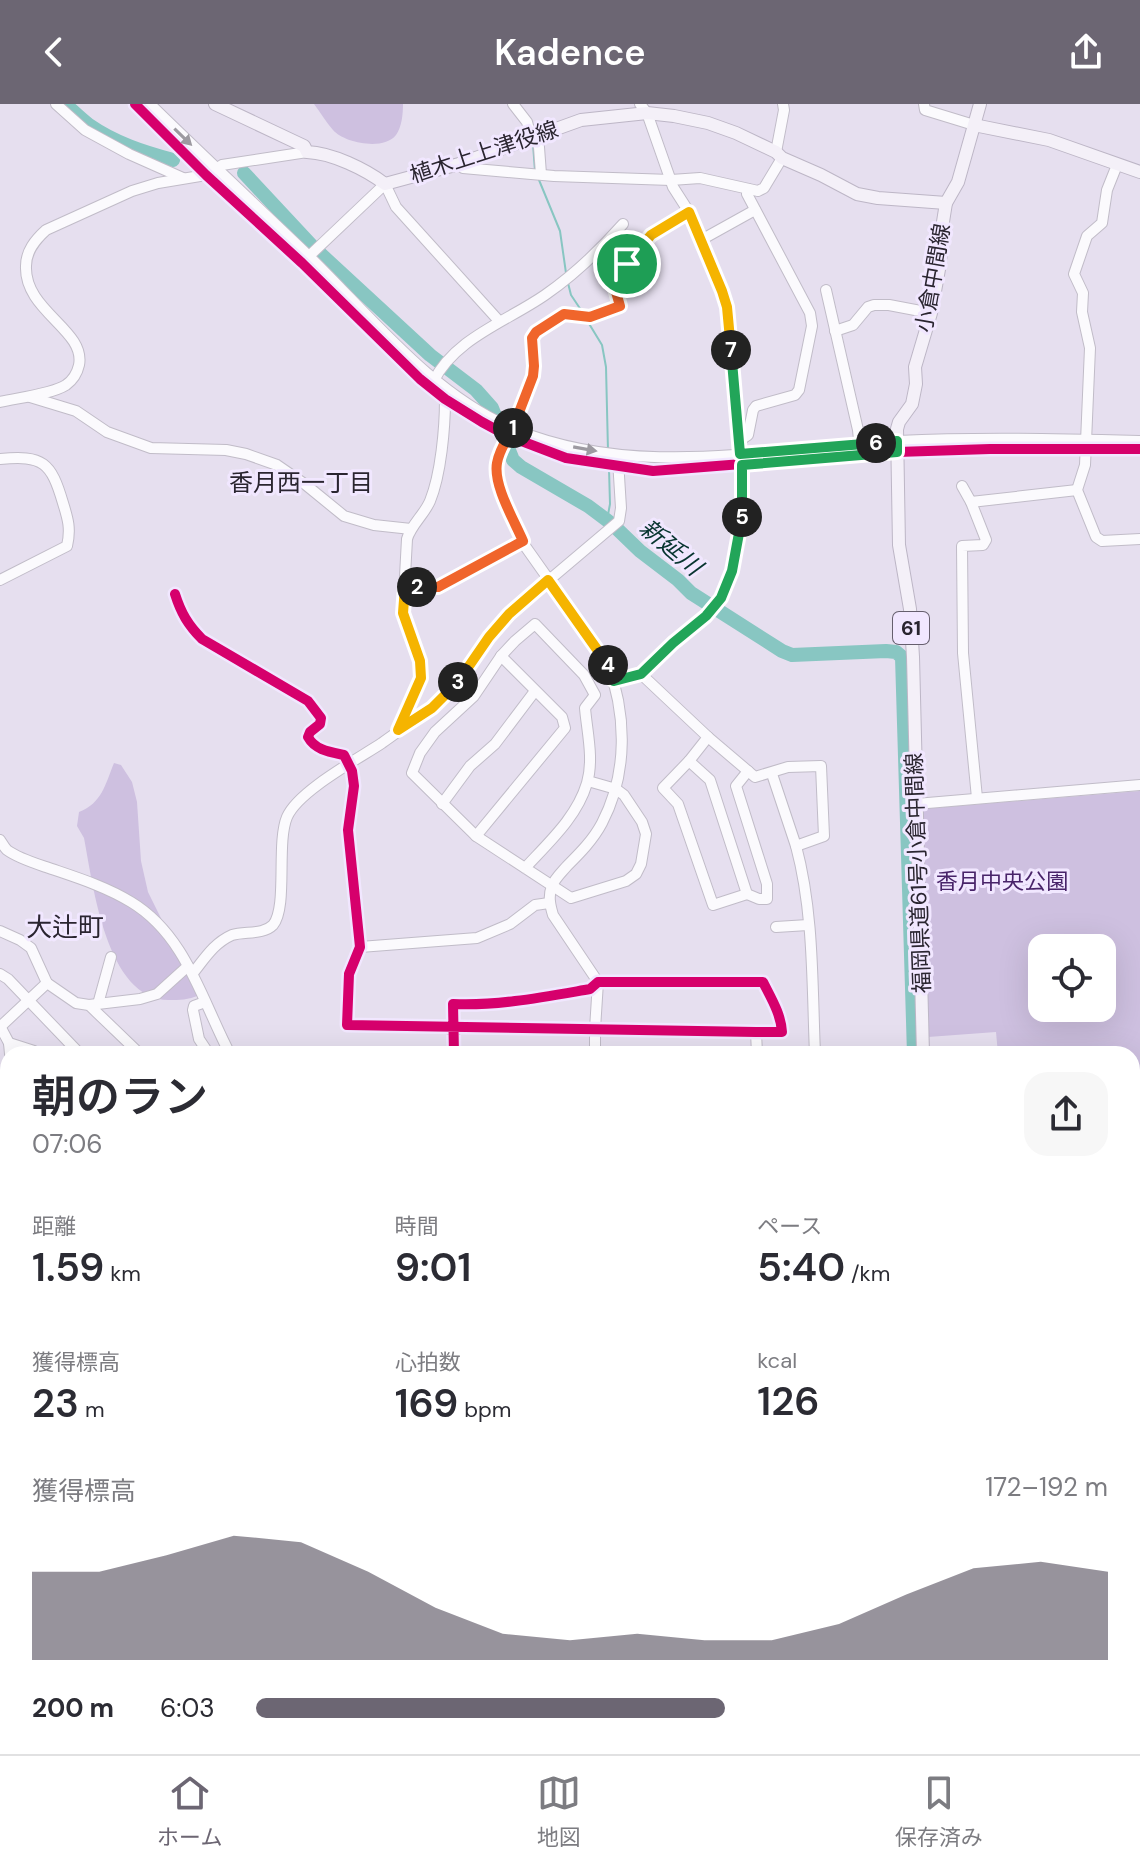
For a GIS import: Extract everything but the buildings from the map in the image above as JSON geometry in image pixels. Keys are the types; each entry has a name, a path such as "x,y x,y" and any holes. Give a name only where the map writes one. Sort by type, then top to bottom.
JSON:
{"main road":[{"name":"植木上上津役線","path":"215,104 304,146 307,152 329,156 373,175 385,184 459,164 581,120 643,108 736,133 857,194 946,203"},
{"name":"小倉中間線","path":"897,447 899,422 912,404 915,367 931,313 946,203 958,182 980,104"},
{"path":"974,125 1049,140 1140,172"},
{"name":"福岡県道61号小倉中間線","path":"897,447 899,545 911,627 923,1046"}],"street":[{"path":"56,104 85,130 185,179"},
{"path":"135,104 418,365 445,399 482,422 566,458 653,471 741,459 897,447 990,449 1140,441"},
{"path":"150,104 212,172"},
{"path":"513,104 534,136 541,174"},
{"path":"459,164 463,168 541,174 671,180 700,178 758,191 764,188 779,155 783,104"},
{"path":"924,104 925,110 974,125"},
{"path":"614,681 641,674 706,616 721,598 732,571 742,524 741,459 727,307 689,212 673,187 643,108"},
{"path":"0,402 64,386 75,376 80,355 75,342 31,293 26,280 26,262 36,239 46,230 132,191 158,183 212,172 222,165 307,152"},
{"path":"1117,165 1107,190 1102,223 1087,236 1074,274 1083,293 1082,312 1090,348 1085,465 1077,490 1096,537 1102,541 1140,539"},
{"path":"305,260 385,184 396,207 499,321"},
{"path":"739,441 748,435 756,406 795,395 799,390 812,326 810,313 747,194 748,189"},
{"path":"701,240 755,210"},
{"path":"595,1046 598,982 553,915 549,903 552,885 591,841 616,789 622,748 620,711 607,662 523,541 496,473 500,452 533,376 532,338 536,332 564,314 590,317 620,306 612,278 651,235 689,212"},
{"path":"432,383 446,360 459,349 572,276 623,224"},
{"path":"826,290 860,450"},
{"path":"835,331 853,325 868,307 874,305 931,313"},
{"path":"432,383 481,411 510,433 617,454 741,459"},
{"path":"28,396 76,411 107,432 151,448 226,450 246,454 277,465 344,516 374,525 411,529"},
{"path":"398,730 421,678 420,661 403,613 407,539 433,493 445,429 445,399"},
{"path":"1086,444 1140,449"},
{"path":"0,931 31,948 47,983 76,1003 94,1005 157,994 191,970 222,941 244,932 263,931 274,924 279,906 282,832 288,814 322,782 444,698 509,614 619,521 617,454"},
{"path":"0,459 30,458 49,469 56,480 70,534 67,546 0,580"},
{"path":"962,486 986,540 983,545 962,546 963,653 977,798"},
{"path":"971,502 1077,490"},
{"path":"405,587 438,587 523,541"},
{"path":"175,594 180,611 202,639 308,701 321,718 320,724 310,732 308,737 311,742 324,751 344,755 352,771 354,786 348,830 360,947 349,974 347,1025 453,1028 782,1032 775,1006 763,982 598,982 590,989 522,1000 481,1005 453,1004 453,1028 454,1046"},
{"path":"525,868 570,818 588,781 589,744 585,708 595,695 584,675 535,624 501,656 474,696 435,732 420,753 412,773 476,836 525,868 552,885 571,898 626,881 636,874 641,864 646,834 642,822 624,795 616,789 588,781"},
{"path":"476,836 565,728 562,717 501,656"},
{"path":"641,674 755,777 788,767 821,766 824,836 796,846"},
{"path":"442,804 470,766 495,744 535,691"},
{"path":"708,737 663,788 678,804 713,905 747,894 767,899 767,884 736,786 748,771"},
{"path":"689,761 710,780 747,894"},
{"path":"772,774 804,874 815,1046"},
{"path":"916,804 1140,785"},
{"path":"0,840 7,850 26,860 104,888 134,904 171,938 191,970 226,1046"},
{"path":"360,947 477,938 510,924 535,905 549,903"},
{"path":"776,927 808,925"},
{"path":"94,1005 111,957"},
{"path":"0,974 72,1046"},
{"path":"9,1046 0,1026 47,983"},
{"path":"204,1046 199,1039 193,1010 194,1006 205,1002"},
{"path":"94,1005 132,1046"},
{"path":"756,1032 757,1046"}],"green space":[{"path":"314,104 403,104 402,120 398,132 390,140 374,144 355,142 338,135"},
{"path":"114,763 121,765 132,782 137,802 141,861 148,892 199,995 195,997 169,1000 148,995 130,981 106,936 84,838 77,826 79,812 98,798"},
{"name":"香月中央公園","path":"1140,791 1140,1046 997,1046 996,1032 928,1037 921,809"}],"waterway":[{"name":"新延川","path":"65,104 89,125 109,137 173,160"},
{"path":"533,144 535,171"},
{"name":"新延川","path":"244,173 313,247 430,355 476,390 492,408 513,460 588,506 691,593 792,655 886,651 896,652 902,657 914,1046"},
{"path":"539,180 560,231 566,273"},
{"path":"568,283 571,295 583,313"},
{"path":"588,322 602,345 606,367 608,451"},
{"path":"607,520 609,469"}],"cycle path":[{"path":"135,104 420,379 482,422 508,436 566,458 653,471 897,452 1140,449"},
{"path":"175,594 186,618 202,639 308,701 321,718 320,724 308,737 319,748 344,755 352,771 354,786 348,830 360,947 349,974 347,1025 453,1027"},
{"path":"598,982 763,982 778,1012 782,1032 756,1032 453,1027 453,1004 539,998 590,989 598,982"},
{"path":"453,1027 454,1046"}],"district":[{"name":"香月西一丁目","path":"301,482"},
{"name":"大辻町","path":"65,927"}],"route":[{"path":"689,212 727,307 740,454 897,441 897,452 742,465 742,524 732,571 721,598 706,616 641,674 614,681 607,662 548,580 509,614 444,698 398,730 421,678 420,661 403,613 405,587 438,587 523,541 496,473 500,452 513,429 533,376 532,338 564,314 590,317 620,306 612,278 627,264 651,235 689,212"}]}
